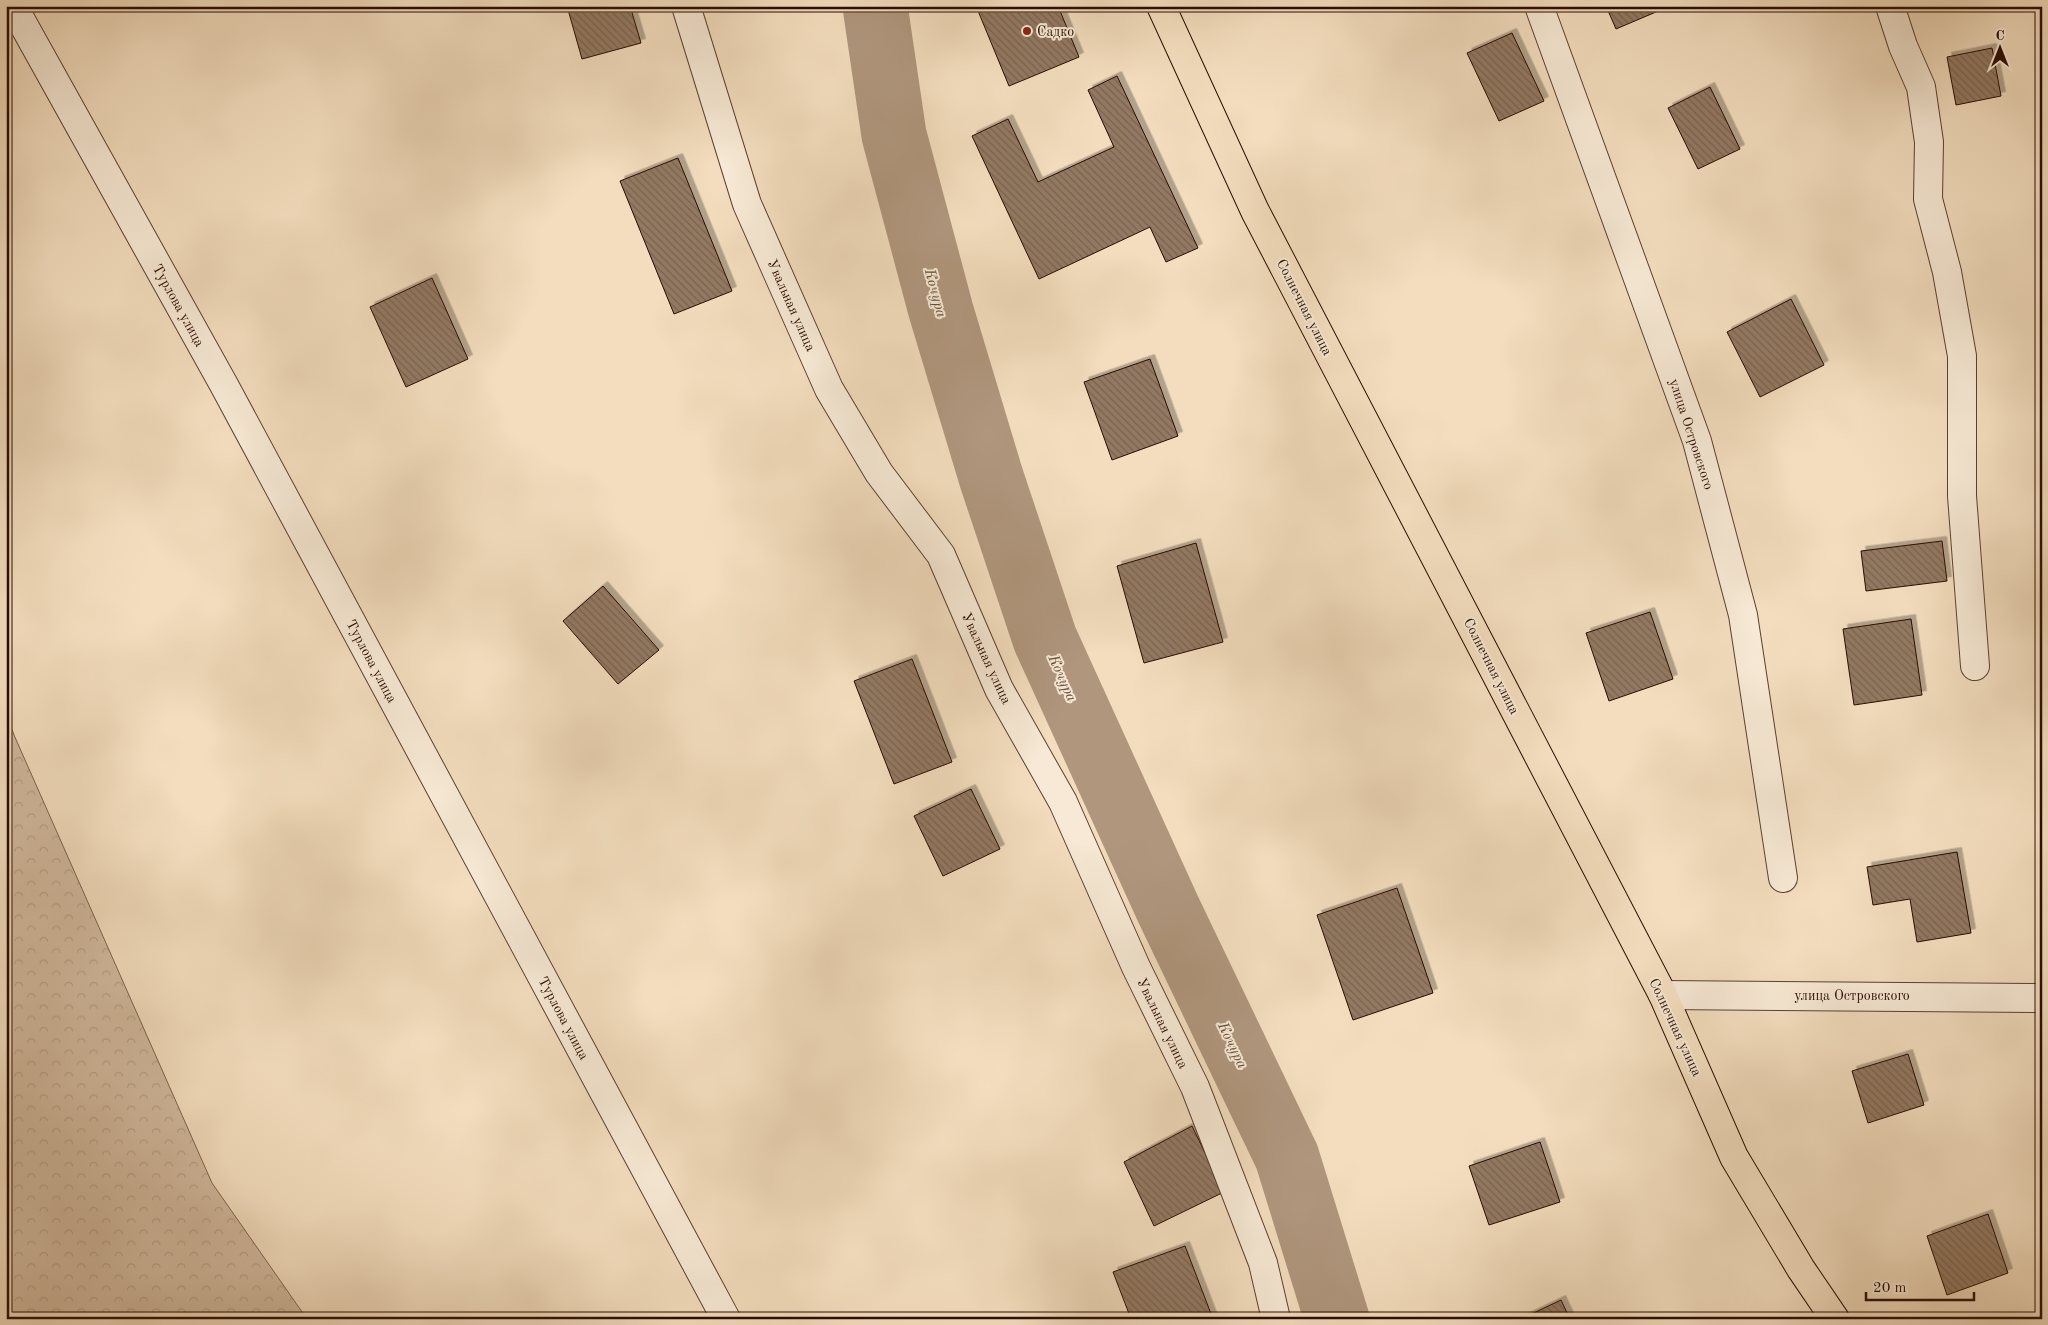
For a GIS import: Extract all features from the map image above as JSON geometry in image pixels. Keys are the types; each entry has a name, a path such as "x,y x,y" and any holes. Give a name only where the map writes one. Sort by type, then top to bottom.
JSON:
{"main road":[{"name":"Солнечная улица","path":"1161,6 1255,211 1663,995 1734,1157 1801,1270 1835,1319"}],"street":[{"name":"Турлова улица","path":"13,6 224,384 726,1319"},
{"name":"Увальная улица","path":"686,6 747,204 829,389 879,473 941,555 999,689 1062,802 1136,967 1195,1087 1263,1263 1276,1319"},
{"name":"улица Островского","path":"1539,6 1697,442 1743,615 1783,878"},
{"path":"1890,6 1903,46 1921,87 1929,142 1928,199 1947,272 1962,356 1962,496 1975,666"},
{"name":"улица Островского","path":"1663,995 2042,998"}],"green space":[{"path":"6,712 14,735 212,1183 307,1319 6,1319"}],"building":[{"path":"567,6 630,6 641,43 582,59"},
{"name":"Садко","path":"976,6 1058,6 1079,57 1009,86"},
{"path":"1606,6 1670,6 1616,29"},
{"path":"1512,33 1544,101 1499,121 1467,53"},
{"path":"1992,48 2001,96 1956,105 1947,57"},
{"path":"1117,76 1198,248 1166,262 1150,227 1039,279 972,136 1008,119 1038,182 1114,147 1088,90"},
{"path":"1710,87 1740,149 1698,169 1668,108"},
{"path":"678,158 732,291 674,314 620,181"},
{"path":"432,278 468,359 406,387 370,307"},
{"path":"1791,299 1824,365 1760,397 1727,332"},
{"path":"1150,359 1178,436 1112,460 1084,382"},
{"path":"1942,541 1947,581 1866,591 1861,551"},
{"path":"1196,543 1223,642 1144,663 1117,566"},
{"path":"603,586 659,650 618,684 563,621"},
{"path":"1650,612 1673,679 1609,701 1586,633"},
{"path":"1911,619 1922,695 1854,705 1843,629"},
{"path":"912,659 952,762 894,784 854,681"},
{"path":"971,789 1000,849 943,876 914,816"},
{"path":"1957,852 1971,933 1917,942 1910,899 1873,905 1867,867"},
{"path":"1397,888 1433,993 1353,1020 1317,915"},
{"path":"1908,1054 1924,1105 1868,1123 1852,1071"},
{"path":"1192,1126 1224,1192 1154,1226 1124,1162"},
{"path":"1540,1142 1560,1202 1489,1225 1469,1166"},
{"path":"1988,1214 2008,1273 1947,1295 1927,1236"},
{"path":"1185,1246 1213,1319 1131,1319 1113,1272"},
{"path":"1561,1300 1570,1319 1521,1319"}],"waterway":[{"name":"Кочура","path":"875,6 894,135 941,311 991,477 1045,639 1168,909 1287,1157 1337,1319"}],"place":[{"name":"Садко","path":"1027,31"}]}
